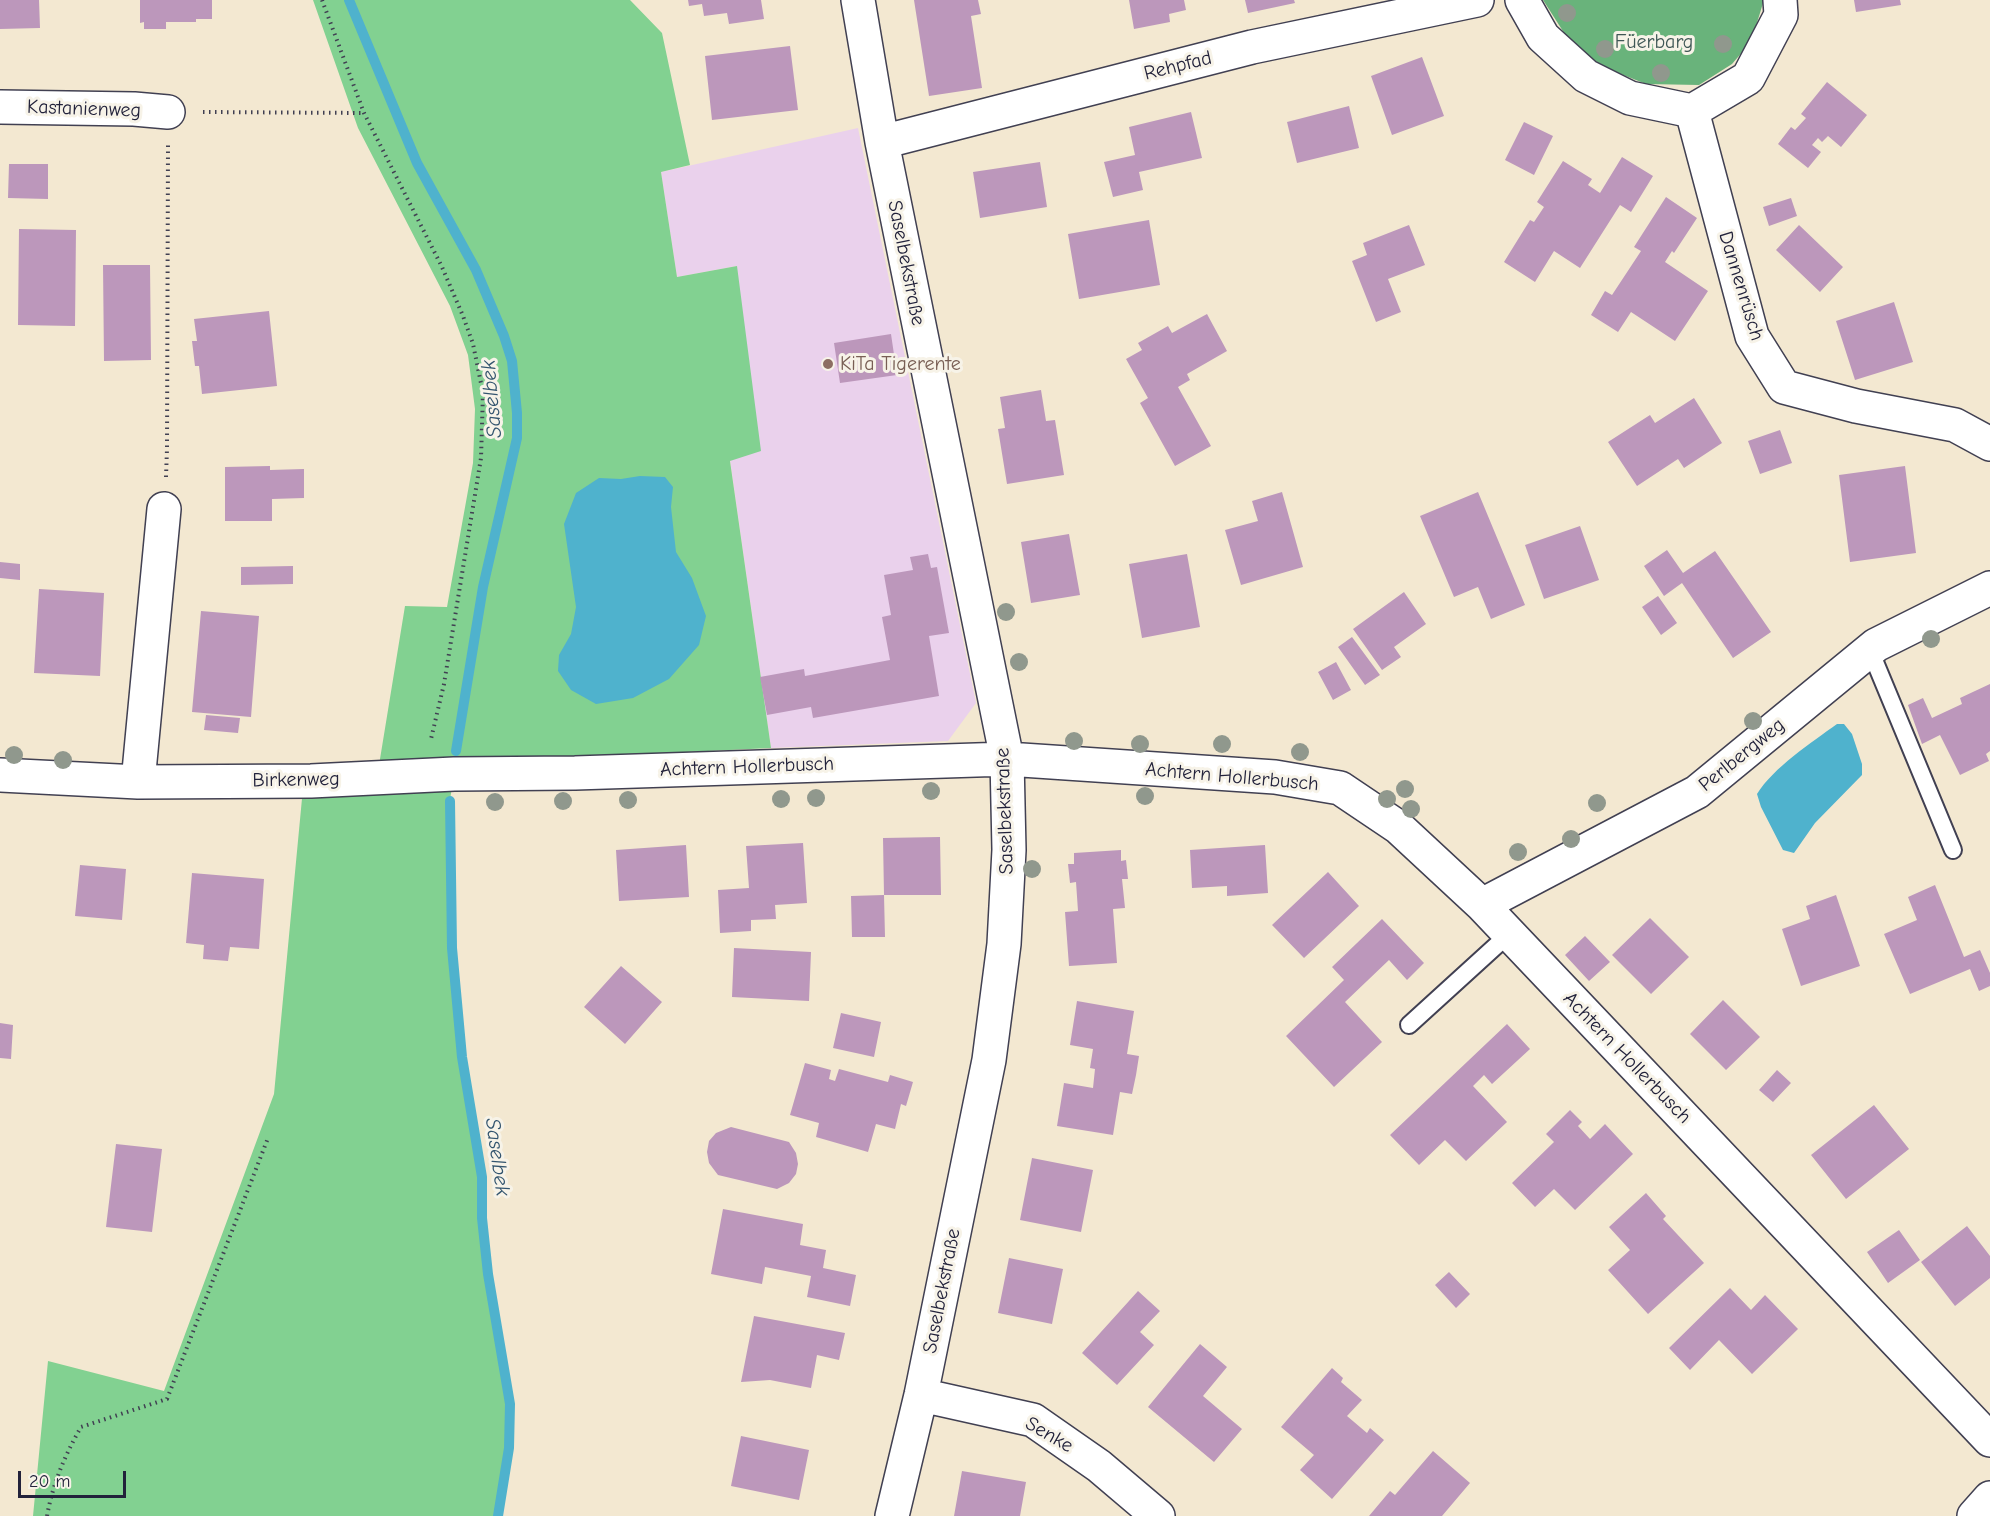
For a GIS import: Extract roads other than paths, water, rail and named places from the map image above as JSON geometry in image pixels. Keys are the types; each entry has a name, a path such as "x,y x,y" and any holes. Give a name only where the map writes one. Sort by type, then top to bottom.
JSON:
{"street":[{"name":"Saselbekstraße","path":"858,0 882,142 1007,759 1009,850 1004,944 989,1060 921,1395 892,1516"},
{"name":"Rehpfad","path":"882,142 1252,47 1478,0"},
{"path":"1522,0 1543,37 1586,76 1630,98 1692,111 1748,78 1781,15 1780,0"},
{"name":"Kastanienweg","path":"0,107 168,112"},
{"name":"Dannenrüsch","path":"1692,111 1752,336 1785,387 1856,406 1955,425 1990,444"},
{"path":"138,782 164,509"},
{"name":"Perlbergweg","path":"1482,905 1697,792 1876,645 1990,588"},
{"name":"Achtern Hollerbusch","path":"438,774 575,773 1007,759 1275,777 1340,788 1398,828 1482,905 1990,1440"},
{"name":"Birkenweg","path":"0,775 138,782 311,781 438,774"},
{"name":"Senke","path":"921,1395 1033,1420 1100,1466 1158,1516"},
{"path":"1974,1516 1990,1498"}],"lane":[{"path":"1870,650 1953,850"},
{"path":"1409,1026 1509,934"}],"water":[{"path":"640,476 665,477 673,487 671,507 676,552 692,578 706,616 699,645 669,679 633,698 596,704 571,690 558,671 559,655 571,634 576,607 564,524 576,493 599,478 621,479"},
{"path":"1837,724 1844,724 1852,734 1862,764 1862,775 1815,823 1794,853 1783,850 1761,807 1757,794 1783,765"}],"waterway":[{"name":"Saselbek","path":"349,0 417,163 476,270 512,361 517,438 483,587 456,751"},
{"name":"Saselbek","path":"450,801 452,948 462,1057 482,1177 482,1218 488,1274 510,1404 509,1448 498,1516"}],"place":[{"name":"KiTa Tigerente","path":"828,364"}],"park label":[{"name":"Füerbarg","path":"1654,42"}]}
